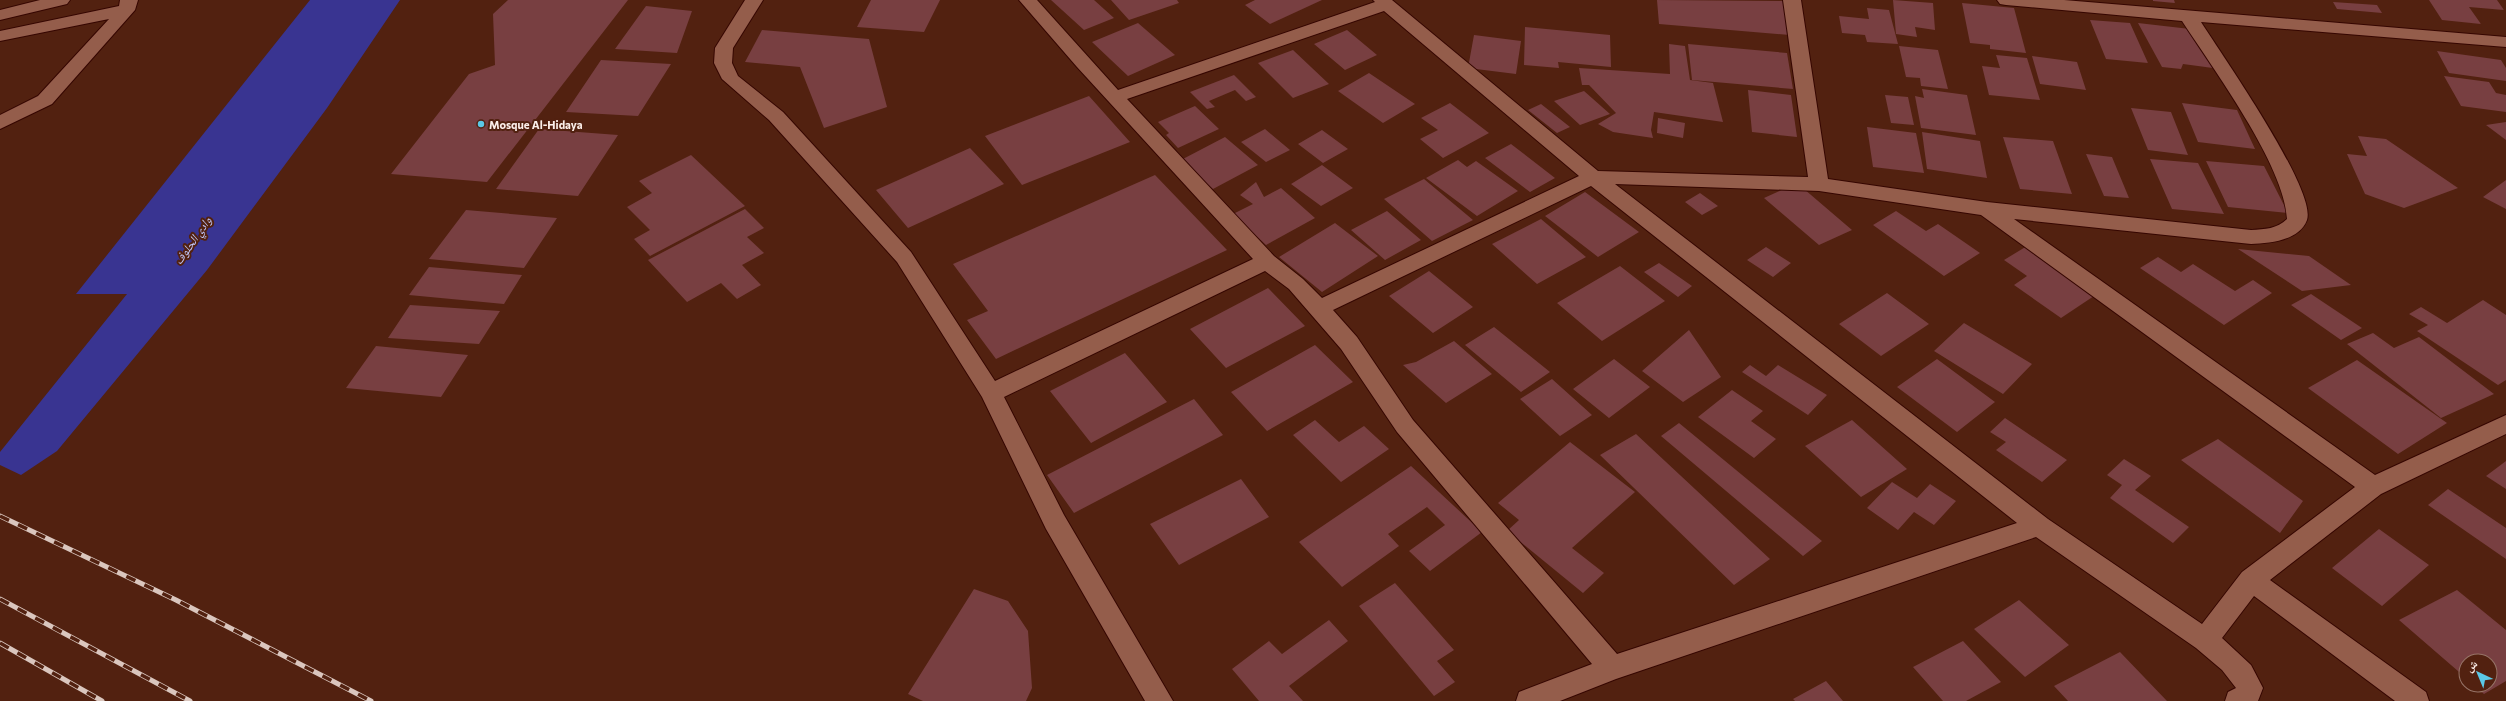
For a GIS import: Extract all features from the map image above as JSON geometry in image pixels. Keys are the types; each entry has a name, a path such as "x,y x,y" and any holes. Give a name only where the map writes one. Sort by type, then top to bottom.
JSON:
{"street":[{"path":"0,15 61,0"},
{"path":"754,0 724,48 723,63 731,79 776,116 904,257 991,393 1055,522 1160,701"},
{"path":"1028,0 1114,97 1267,261 1296,284 1319,308 1349,343 1405,426 1612,668"},
{"path":"1792,0 1819,184"},
{"path":"2006,0 2506,42"},
{"path":"1114,97 1384,2 1593,177 2039,526 2205,640 2238,668 2246,677 2250,688 2247,696 2238,701"},
{"path":"0,36 127,5"},
{"path":"0,123 45,100 127,5"},
{"path":"1319,308 1593,177 1819,184 1987,209 2251,237 2276,235 2288,229 2297,219 2298,206 2276,155 2188,16"},
{"path":"1987,209 2373,487"},
{"path":"991,393 1267,261"},
{"path":"2205,640 2251,580 2373,487 2506,424"},
{"path":"1529,701 1612,668 2039,526"},
{"path":"2251,580 2416,701"}],"water":[{"name":"وادي الحلوف","path":"310,0 400,0 327,108 207,270 57,451 21,475 0,465 0,452 127,294 76,294"}],"building":[{"name":"Mosque Al-Hidaya","path":"508,0 628,0 487,182 391,174 469,74 495,65 493,14"},
{"path":"871,0 940,0 924,32 857,27"},
{"path":"1051,0 1094,0 1114,18 1084,30"},
{"path":"1111,0 1177,0 1179,3 1129,20"},
{"path":"1255,0 1322,0 1270,24 1245,5"},
{"path":"1657,0 1784,1 1790,35 1659,24"},
{"path":"1893,0 1933,3 1935,30 1915,27 1917,37 1896,34"},
{"path":"2174,0 2175,3 2153,1"},
{"path":"2429,0 2497,0 2504,10 2469,7 2481,24 2442,20"},
{"path":"2333,2 2377,5 2382,13 2337,9"},
{"path":"1962,3 2014,8 2026,53 1990,49 1990,45 1970,43"},
{"path":"646,6 692,11 677,53 615,49"},
{"path":"1867,8 1889,10 1898,44 1867,42 1865,35 1842,33 1839,16 1869,19"},
{"path":"2090,20 2130,23 2148,63 2106,59"},
{"path":"1138,23 1175,55 1128,76 1092,42"},
{"path":"2138,23 2190,29 2213,68 2183,64 2181,69 2162,67"},
{"path":"1525,27 1610,35 1611,67 1558,62 1559,68 1524,65"},
{"path":"762,30 869,39 887,107 824,128 800,67 745,62"},
{"path":"1347,30 1377,55 1345,70 1314,44"},
{"path":"1474,35 1521,41 1516,74 1468,68"},
{"path":"1669,44 1685,46 1690,80 1713,83 1723,122 1654,112 1651,130 1653,138 1613,132 1598,124 1616,113 1589,85 1582,85 1579,68 1670,74"},
{"path":"1688,44 1787,53 1793,89 1692,80"},
{"path":"1899,46 1938,50 1948,89 1921,86 1920,78 1906,77"},
{"path":"1293,50 1329,84 1293,98 1258,63"},
{"path":"2437,51 2501,60 2506,68 2506,81 2449,73"},
{"path":"1996,55 2027,58 2040,100 1989,95 1982,66 2000,68"},
{"path":"2032,56 2077,62 2086,90 2040,84"},
{"path":"601,60 671,64 638,116 566,112"},
{"path":"1369,73 1415,104 1383,123 1338,91"},
{"path":"1234,75 1256,97 1246,101 1235,90 1209,101 1215,107 1207,109 1190,92"},
{"path":"2444,76 2489,82 2496,93 2506,95 2506,112 2461,106"},
{"path":"1922,89 1967,95 1976,135 1921,128 1915,96 1924,98"},
{"path":"1748,90 1791,95 1797,137 1752,132"},
{"path":"1584,91 1610,114 1580,125 1554,101"},
{"path":"1885,95 1908,97 1914,125 1891,123"},
{"path":"1089,96 1130,142 1022,185 985,136"},
{"path":"1450,103 1489,133 1443,158 1420,139 1438,130 1421,118"},
{"path":"2182,103 2237,110 2255,149 2198,142"},
{"path":"1541,104 1570,127 1557,133 1528,110"},
{"path":"1195,106 1219,129 1178,148 1166,135 1169,133 1158,122"},
{"path":"2131,108 2171,112 2188,155 2148,150"},
{"path":"1658,118 1685,123 1683,138 1657,133"},
{"path":"2506,122 2506,140 2486,125"},
{"path":"1867,127 1916,133 1924,173 1873,167"},
{"path":"539,129 618,135 578,196 496,189"},
{"path":"1265,129 1290,150 1266,162 1241,142"},
{"path":"1322,130 1348,149 1323,163 1298,144"},
{"path":"1922,132 1980,141 1987,178 1927,169"},
{"path":"2358,136 2386,139 2458,188 2404,208 2365,194 2347,154 2367,156"},
{"path":"1225,137 1258,165 1213,189 1181,160"},
{"path":"2003,137 2053,141 2072,194 2020,189"},
{"path":"1511,144 1555,178 1530,192 1485,158"},
{"path":"970,148 1004,184 908,228 876,190"},
{"path":"2086,154 2112,157 2129,198 2104,196"},
{"path":"691,155 745,206 650,256 634,239 650,230 627,207 652,193 639,181"},
{"path":"2150,159 2198,163 2224,214 2172,209"},
{"path":"1458,160 1467,167 1476,161 1518,191 1477,216 1426,178"},
{"path":"2206,161 2264,166 2288,213 2228,207"},
{"path":"1322,165 1353,188 1321,206 1291,184"},
{"path":"1155,175 1227,250 996,359 967,320 988,311 953,264"},
{"path":"1424,179 1473,220 1432,241 1384,199"},
{"path":"2506,180 2506,209 2483,197"},
{"path":"1256,182 1264,197 1281,188 1315,218 1266,245 1233,214 1253,204 1240,195"},
{"path":"1797,183 1852,230 1819,245 1764,198"},
{"path":"1585,192 1639,232 1598,257 1545,216"},
{"path":"1700,193 1718,206 1702,215 1685,202"},
{"path":"745,209 764,228 747,237 764,253 742,265 761,285 737,299 721,283 687,302 648,260"},
{"path":"466,210 557,218 524,268 429,259"},
{"path":"1387,211 1421,240 1385,260 1351,230"},
{"path":"1896,211 1926,231 1938,224 1980,253 1944,276 1873,225"},
{"path":"1541,219 1586,257 1537,284 1492,244"},
{"path":"1335,223 1378,256 1322,292 1279,257"},
{"path":"2027,246 2097,294 2061,318 2014,285 2027,276 2004,260"},
{"path":"1766,247 1791,263 1773,277 1747,260"},
{"path":"2238,249 2309,256 2351,285 2302,291"},
{"path":"2158,257 2181,272 2193,264 2235,291 2253,280 2272,293 2224,325 2140,268"},
{"path":"1659,263 1692,286 1678,297 1644,272"},
{"path":"1620,266 1665,301 1602,341 1557,303"},
{"path":"429,267 522,275 504,304 409,295"},
{"path":"1429,271 1473,307 1433,333 1389,296"},
{"path":"1268,288 1305,326 1226,368 1190,329"},
{"path":"1887,293 1929,324 1881,356 1839,324"},
{"path":"2311,294 2362,328 2341,340 2291,305"},
{"path":"2483,300 2506,315 2506,380 2498,385 2417,331 2428,325 2409,314 2421,307 2447,323"},
{"path":"410,305 500,311 479,344 388,338"},
{"path":"1964,323 2032,364 2003,394 1934,351"},
{"path":"1494,327 1550,372 1521,392 1465,345"},
{"path":"1689,330 1721,377 1683,402 1642,371"},
{"path":"2373,333 2394,348 2419,337 2494,394 2441,418 2347,344"},
{"path":"1454,341 1492,374 1446,403 1403,365 1416,362"},
{"path":"1315,345 1353,382 1267,431 1231,392"},
{"path":"376,346 468,355 441,397 346,388"},
{"path":"1125,353 1167,402 1091,443 1050,391"},
{"path":"1614,359 1650,387 1609,418 1573,389"},
{"path":"1937,359 1995,402 1957,432 1897,387"},
{"path":"2357,360 2447,423 2398,454 2308,388"},
{"path":"1750,365 1766,376 1778,365 1827,395 1808,415 1742,372"},
{"path":"1552,379 1592,415 1560,436 1520,399"},
{"path":"1732,390 1763,411 1751,421 1776,439 1754,458 1698,417"},
{"path":"1194,399 1223,435 1074,513 1047,475"},
{"path":"2005,418 2067,460 2042,482 1996,450 2006,442 1990,432"},
{"path":"1315,420 1339,442 1364,426 1389,449 1341,482 1293,435"},
{"path":"1852,420 1907,469 1861,497 1805,446"},
{"path":"1679,423 1822,541 1803,556 1661,436"},
{"path":"1636,434 1770,559 1734,585 1600,455"},
{"path":"2218,439 2303,501 2280,533 2181,460"},
{"path":"1570,442 1635,492 1572,548 1604,573 1583,593 1507,531 1519,520 1498,503"},
{"path":"2124,459 2151,476 2135,490 2189,527 2173,543 2110,498 2122,485 2107,475"},
{"path":"2506,461 2506,489 2486,476"},
{"path":"1411,466 1482,532 1430,571 1409,551 1445,525 1427,507 1388,534 1399,546 1342,587 1299,542"},
{"path":"1241,479 1269,517 1179,565 1150,524"},
{"path":"1892,482 1917,498 1930,484 1956,501 1934,525 1914,512 1898,530 1867,508"},
{"path":"2448,489 2506,528 2506,559 2428,505"},
{"path":"2379,529 2429,565 2382,606 2332,568"},
{"path":"1395,583 1454,650 1437,661 1455,682 1434,696 1359,606"},
{"path":"974,589 1008,601 1028,631 1032,688 1026,701 923,701 908,694"},
{"path":"2457,590 2506,630 2506,681 2498,686 2498,653 2458,653 2458,671 2399,620"},
{"path":"2019,600 2069,645 2025,677 1974,629"},
{"path":"1329,620 1348,641 1289,686 1303,701 1259,701 1232,669 1269,641 1282,654"},
{"path":"1963,641 2001,682 1966,701 1943,701 1913,667"},
{"path":"2120,652 2167,701 2068,701 2054,686"},
{"path":"1826,681 1843,701 1795,701 1793,699"}],"railway":[{"path":"0,516 176,600 371,701"},
{"path":"0,599 190,701"},
{"path":"0,643 102,701"}],"place":[{"name":"Mosque Al-Hidaya","path":"481,124"}]}
